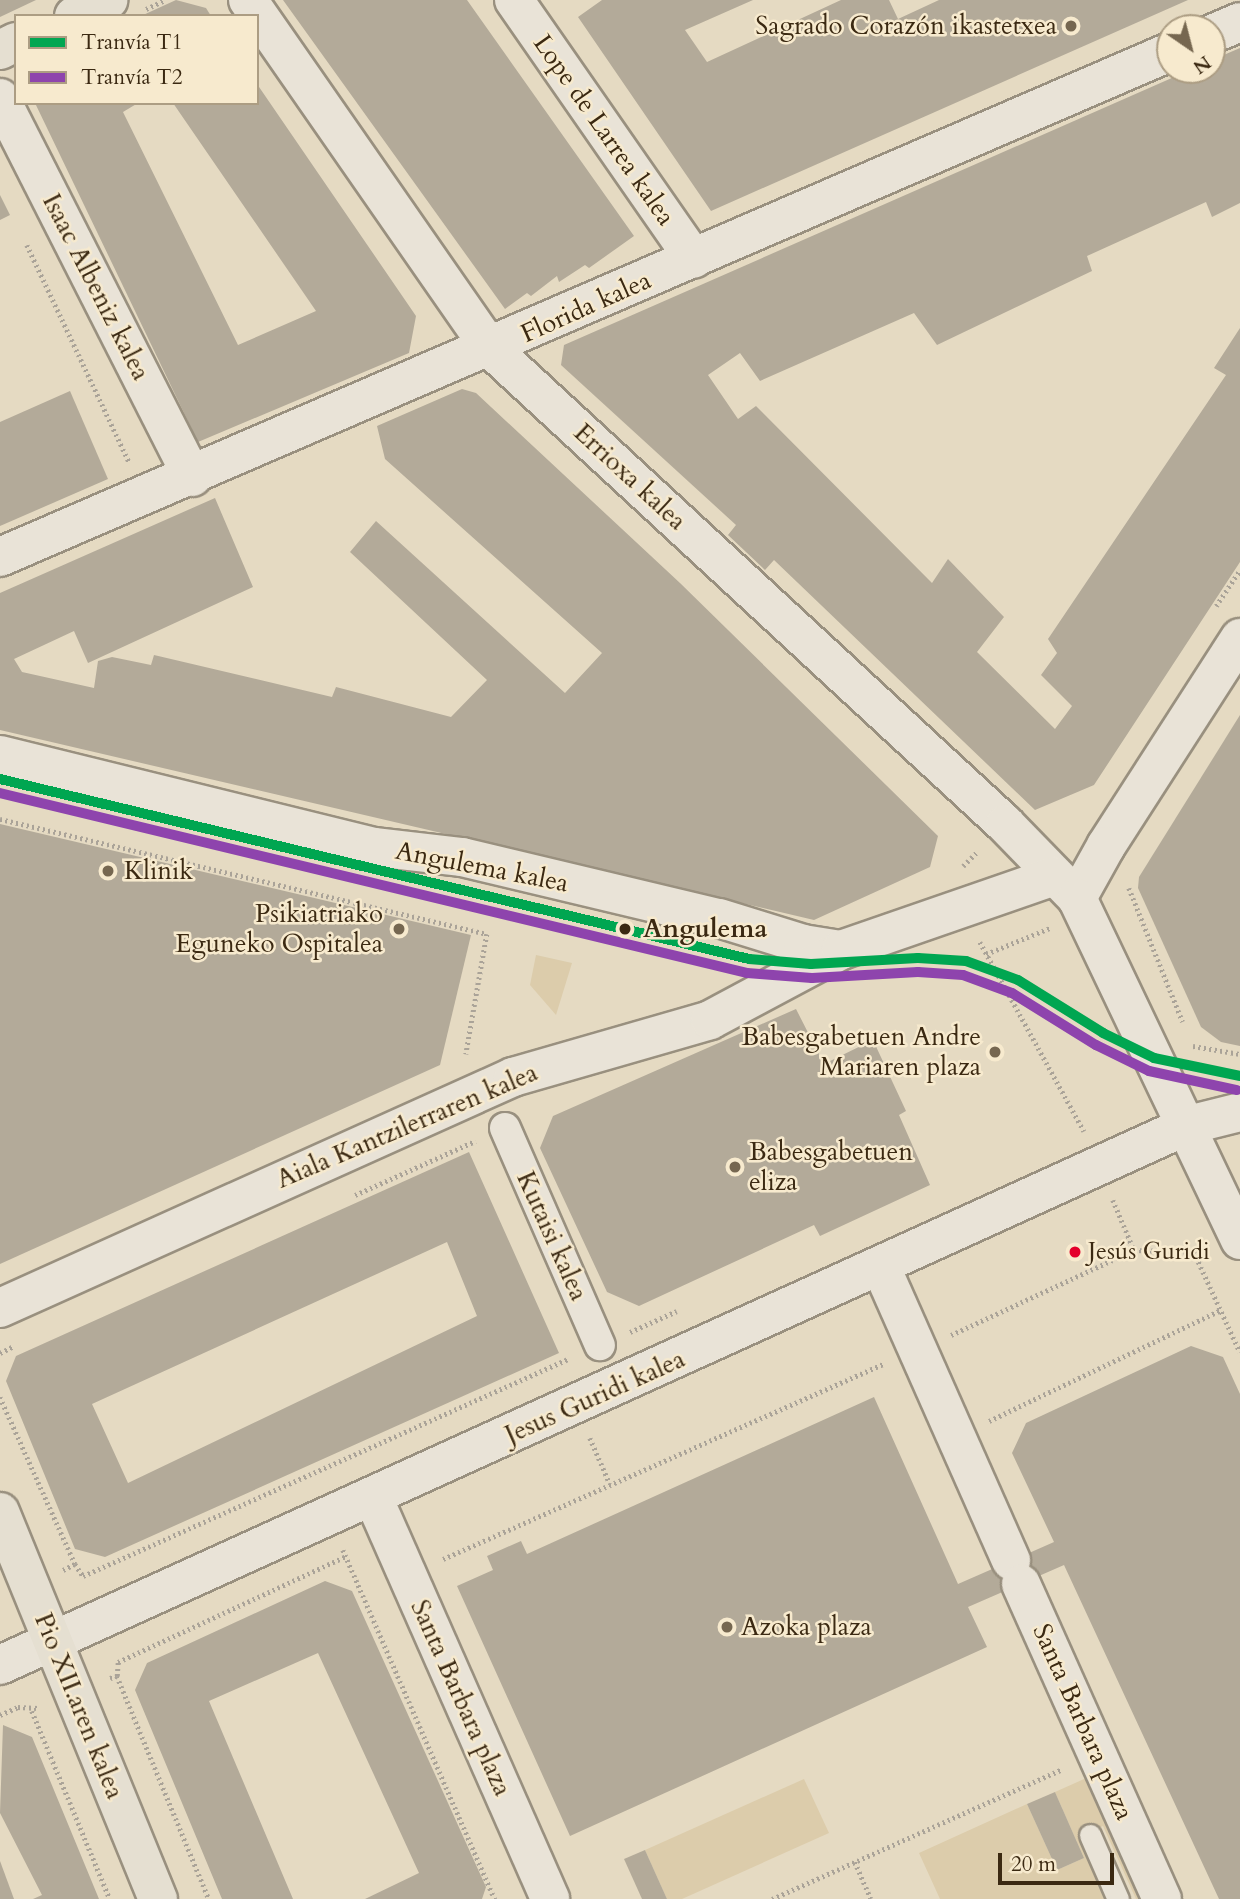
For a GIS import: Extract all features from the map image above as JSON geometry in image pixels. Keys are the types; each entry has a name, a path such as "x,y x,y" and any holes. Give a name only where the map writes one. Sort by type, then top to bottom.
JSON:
{"main road":[{"path":"78,14 108,0"},
{"name":"Pio XII.aren kalea","path":"0,1512 159,1899"}],"street":[{"name":"Lope de Larrea kalea","path":"514,0 694,259"},
{"name":"Errioxa kalea","path":"259,16 491,349 1005,824 1066,887 1188,1125 1240,1240"},
{"name":"Florida kalea","path":"0,557 491,349 1156,58"},
{"name":"Isaac Albeniz kalea","path":"0,98 192,477"},
{"path":"1066,887 1105,846 1240,638"},
{"name":"Angulema kalea","path":"0,755 374,847 462,858 719,918 803,944 841,950"},
{"name":"Aiala Kantzilerraren kalea","path":"0,1308 513,1077 710,1020 841,950 1066,887"},
{"name":"Jesus Guridi kalea","path":"0,1665 881,1268 1188,1125 1240,1112"},
{"name":"Kutaisi kalea","path":"505,1128 600,1345"},
{"name":"Santa Barbara plaza","path":"881,1268 1162,1899"},
{"name":"Santa Barbara plaza","path":"373,1497 550,1899"}],"lane":[{"path":"1090,1835 1118,1899"}],"path":[{"path":"24,238 136,475"},
{"path":"0,819 487,934 465,1063"},
{"path":"960,869 983,846"},
{"path":"1132,882 1128,892 1193,1046 1240,1054"},
{"path":"986,954 1084,1131"},
{"path":"952,1349 947,1337 1134,1250 1194,1252 1240,1352"},
{"path":"985,1423 1221,1310"},
{"path":"0,1397 75,1564 83,1576 600,1345"},
{"path":"406,1575 883,1364"},
{"path":"979,1410 988,1429"},
{"path":"595,1449 610,1484"},
{"path":"209,1899 117,1676 118,1662 346,1556 495,1899"},
{"path":"30,1585 75,1564"},
{"path":"0,1715 18,1707 32,1711 117,1676"},
{"path":"32,1711 110,1899"},
{"path":"772,1899 1068,1767"},
{"path":"855,1862 871,1899"}],"shaded area":[{"path":"536,955 572,963 556,1015 530,985"},
{"path":"1093,1775 1148,1899 1136,1899 1103,1826 1078,1837 1106,1899 940,1899 919,1853 1027,1804 1057,1870 1084,1858 1055,1792"},
{"path":"804,1779 829,1833 682,1899 667,1899 645,1850"}],"building":[{"path":"0,0 36,0 0,17"},
{"path":"176,0 206,8 210,14 145,14"},
{"path":"283,0 467,0 634,236 589,268 585,265 559,282 557,276 531,296 527,293 505,309"},
{"path":"602,0 753,0 685,30 707,62 841,0 889,0 898,19 939,0 1188,0 711,211 578,17"},
{"path":"1240,48 1240,203 1212,217 1206,202 1087,256 1092,271 937,345 914,313 760,381 740,353 708,375 738,419 756,406 932,583 948,559 1004,617 977,652 1055,729 1072,706 1041,675 1057,653 1048,639 1226,375 1214,368 1240,328 1240,562 1094,785 1035,810 774,560 765,570 728,535 736,525 561,365 564,345 1158,84 1226,84 1226,54"},
{"path":"259,87 416,316 409,353 198,442 36,105 135,105 123,112 238,345 316,311 174,105 259,105"},
{"path":"0,195 10,215 0,220"},
{"path":"462,389 476,393 680,583 938,836 930,867 814,920 0,730 0,593 215,498 253,587 88,663 74,631 14,659 22,672 94,688 98,661 112,657 151,665 154,655 332,697 336,687 451,717 487,680 350,552 376,521 565,693 602,653 385,459 377,426"},
{"path":"70,391 108,479 0,526 0,422"},
{"path":"1240,715 1240,1046 1221,1042 1201,1027 1138,888 1139,877"},
{"path":"0,824 471,935 440,1065 0,1264"},
{"name":"Babesgabetuen eliza","path":"796,1009 824,1064 873,1040 906,1111 899,1115 930,1185 820,1236 814,1225 639,1306 607,1292 540,1148 553,1116"},
{"path":"469,1152 559,1353 105,1557 75,1549 6,1381 16,1356","holes":["447,1242 477,1316 128,1483 92,1404"]},
{"name":"Azoka plaza","path":"1191,1346 1223,1357 1240,1394 1240,1899 1219,1899 1064,1565 968,1607 987,1647 570,1836 457,1586 493,1570 487,1556 521,1541 527,1554 874,1397 958,1584 1054,1542 1012,1453 1026,1423"},
{"path":"325,1581 352,1591 486,1887 482,1899 365,1899 419,1873 318,1653 209,1701 293,1899 222,1899 135,1690 147,1663"},
{"path":"3,1725 32,1737 99,1899 33,1899 42,1895 0,1813"},
{"path":"1055,1792 1084,1858 1057,1870 1027,1804"},
{"path":"645,1850 667,1899 642,1899 624,1859"},
{"path":"0,1861 14,1899 0,1899"}],"tram line":[{"name":"T1","path":"0,779 749,959 811,964 918,958 966,961 1018,980 1103,1033 1154,1058 1240,1076"},
{"name":"T2","path":"0,793 747,973 812,978 918,972 963,975 1012,993 1096,1045 1149,1071 1237,1090"}],"place":[{"name":"Sagrado Corazón ikastetxea","path":"1071,26"},
{"name":"Klinik","path":"108,871"},
{"name":"Psikiatriako Eguneko Ospitalea","path":"399,929"},
{"name":"Angulema","path":"625,929"},
{"name":"Babesgabetuen Andre Mariaren plaza","path":"995,1052"},
{"name":"Babesgabetuen eliza","path":"735,1167"},
{"name":"Jesús Guridi","path":"1075,1252"},
{"name":"Azoka plaza","path":"727,1627"}]}
